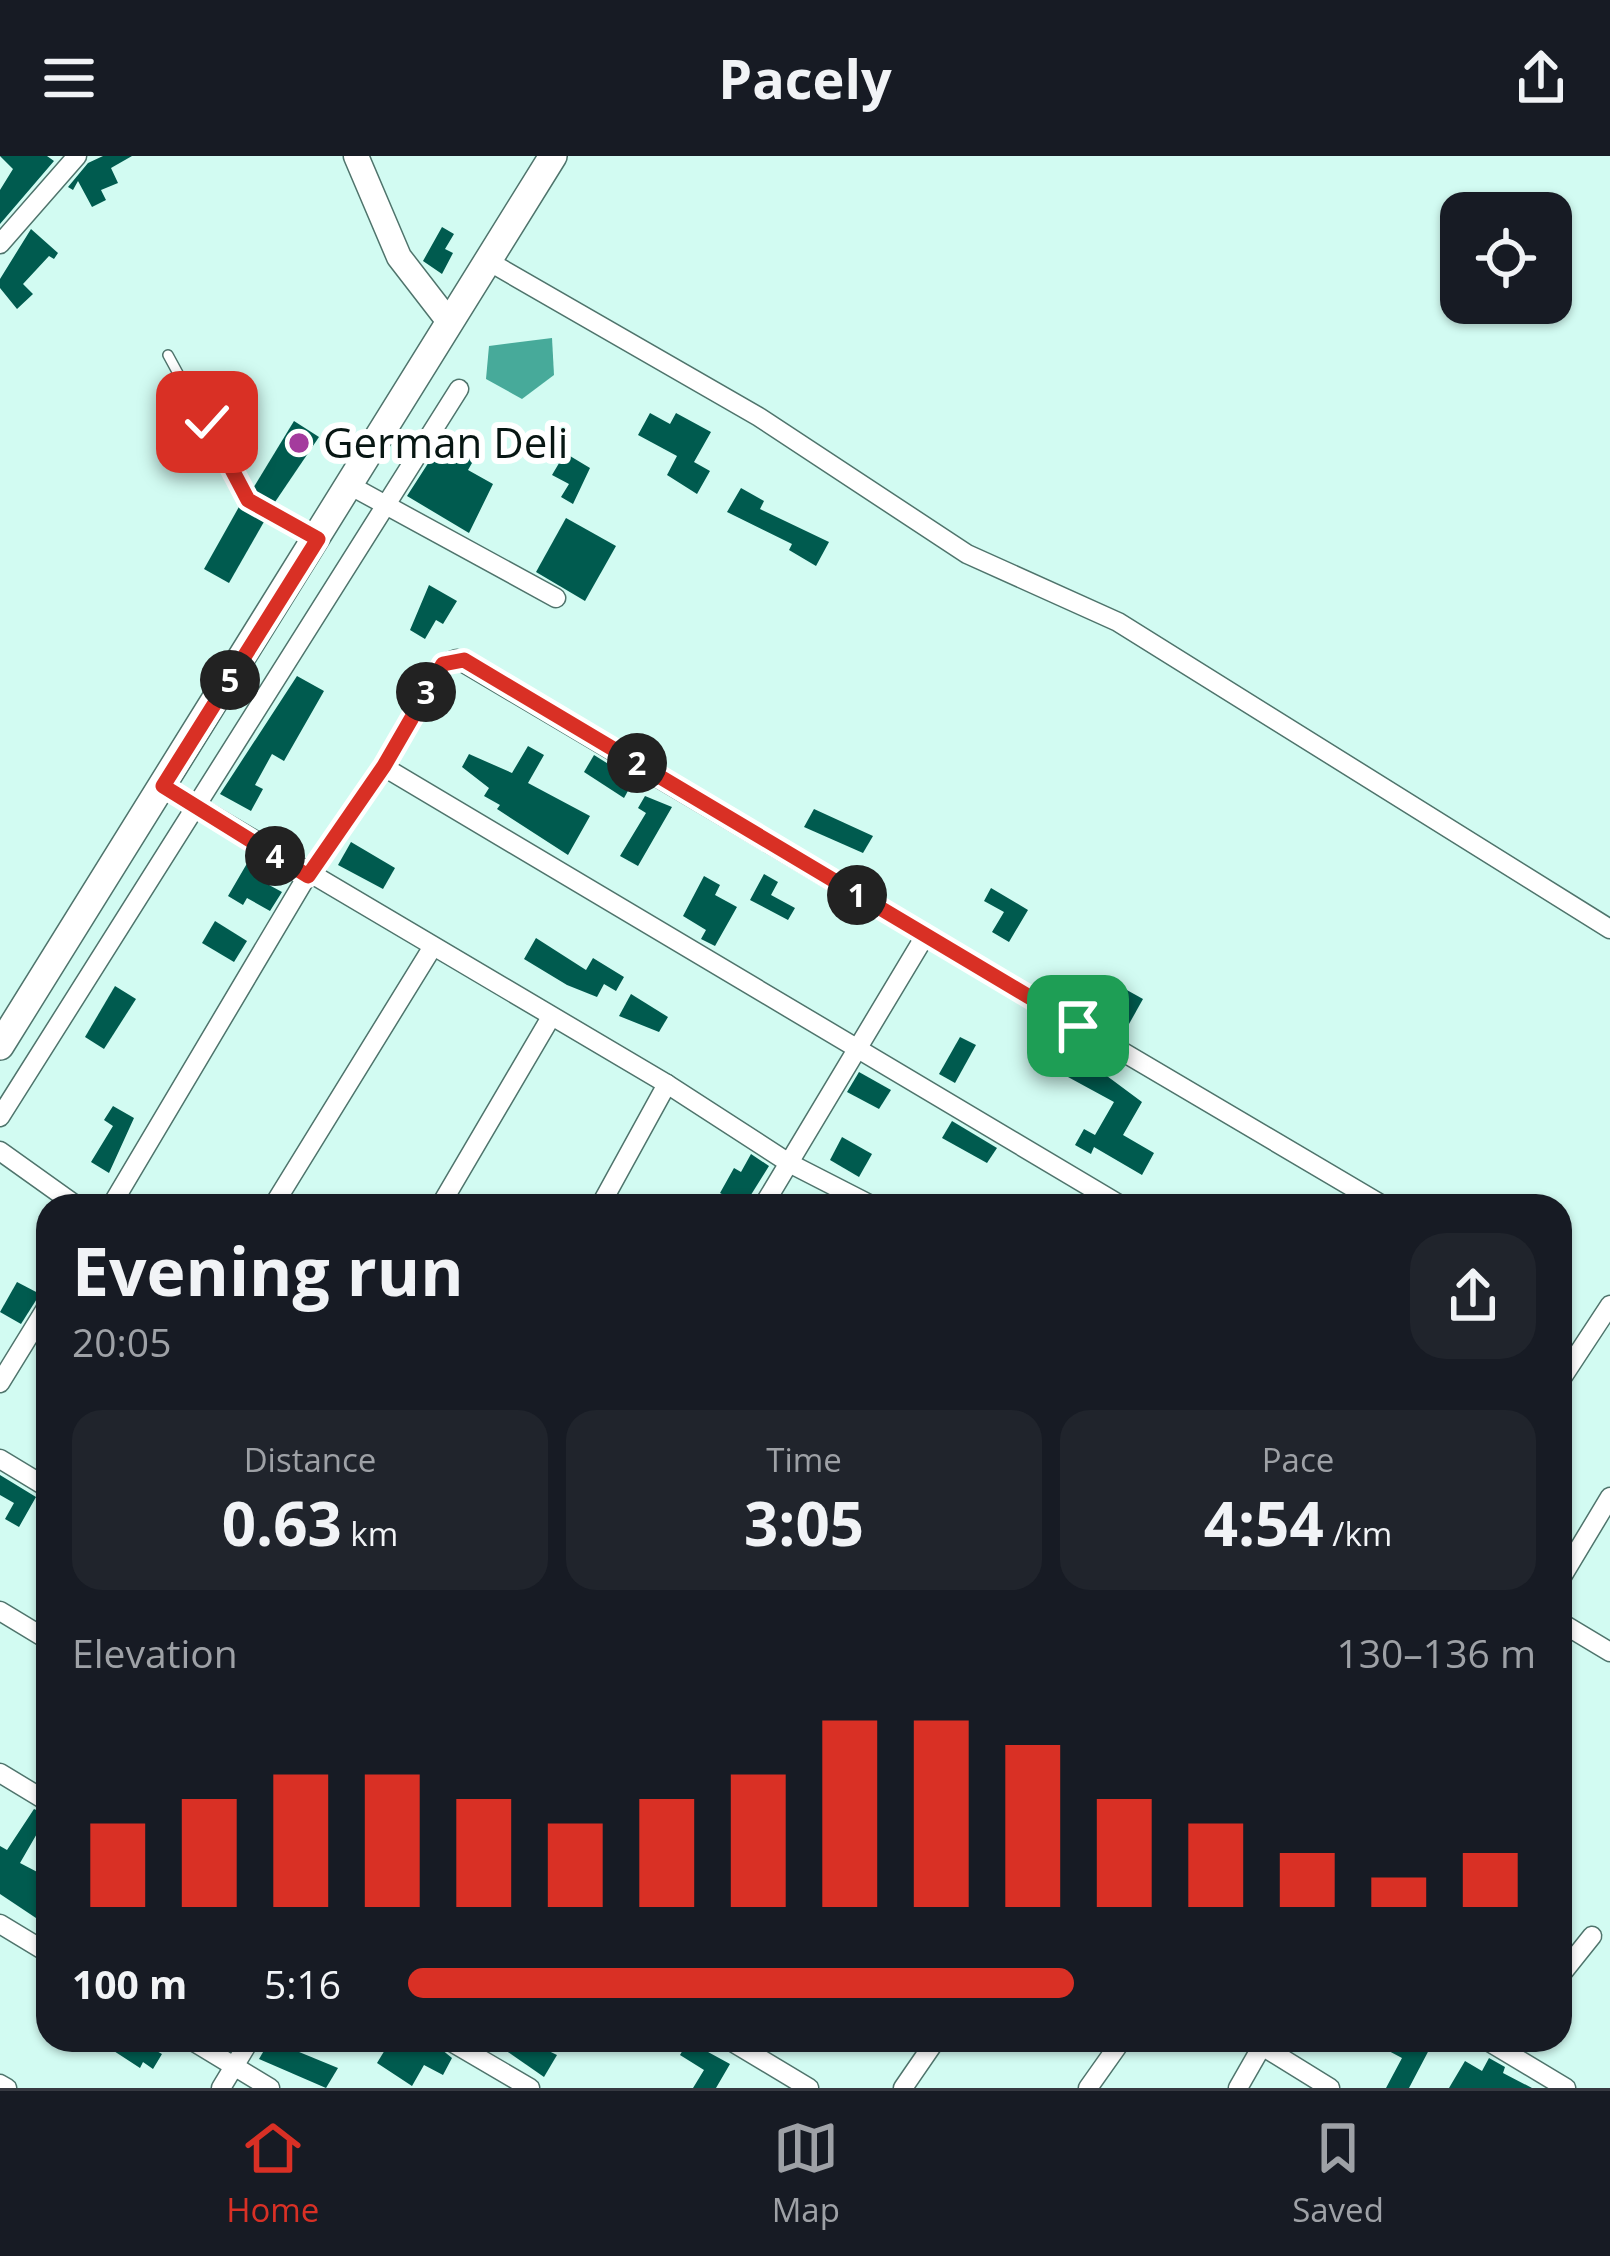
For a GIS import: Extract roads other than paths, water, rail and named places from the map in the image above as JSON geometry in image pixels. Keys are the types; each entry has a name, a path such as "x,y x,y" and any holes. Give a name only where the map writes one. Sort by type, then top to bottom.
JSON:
{"main road":[{"path":"0,1046 553,156"}],"street":[{"path":"0,244 77,156"},
{"path":"356,156 399,257 450,323"},
{"path":"488,261 759,417 967,554 1118,622 1610,929"},
{"path":"0,1117 459,389"},
{"path":"351,486 556,598"},
{"path":"118,1194 308,876 384,766 443,664 464,660 1364,1194"},
{"path":"384,766 1102,1194"},
{"path":"163,786 308,876 667,1084 789,1163 850,1194"},
{"path":"770,1194 925,936"},
{"path":"280,1194 432,948"},
{"path":"447,1194 551,1017"},
{"path":"607,1194 667,1084"},
{"path":"0,1151 60,1194"},
{"path":"1572,1363 1610,1305"},
{"path":"0,1383 36,1338"},
{"path":"0,1459 36,1481"},
{"path":"1572,1560 1610,1498"},
{"path":"0,1611 36,1633"},
{"path":"1572,1629 1610,1652"},
{"path":"0,1773 36,1795"},
{"path":"0,1924 36,1946"},
{"path":"1572,1961 1592,1936"},
{"path":"211,2052 270,2088"},
{"path":"221,2088 243,2052"},
{"path":"468,2052 530,2088"},
{"path":"748,2052 809,2088"},
{"path":"903,2088 928,2052"},
{"path":"1088,2088 1114,2052"},
{"path":"1238,2088 1259,2052"},
{"path":"1277,2052 1330,2088"},
{"path":"1512,2052 1566,2088"}],"lane":[{"path":"168,355 248,500 318,539"}],"place":[{"name":"German Deli","path":"299,443"}]}
